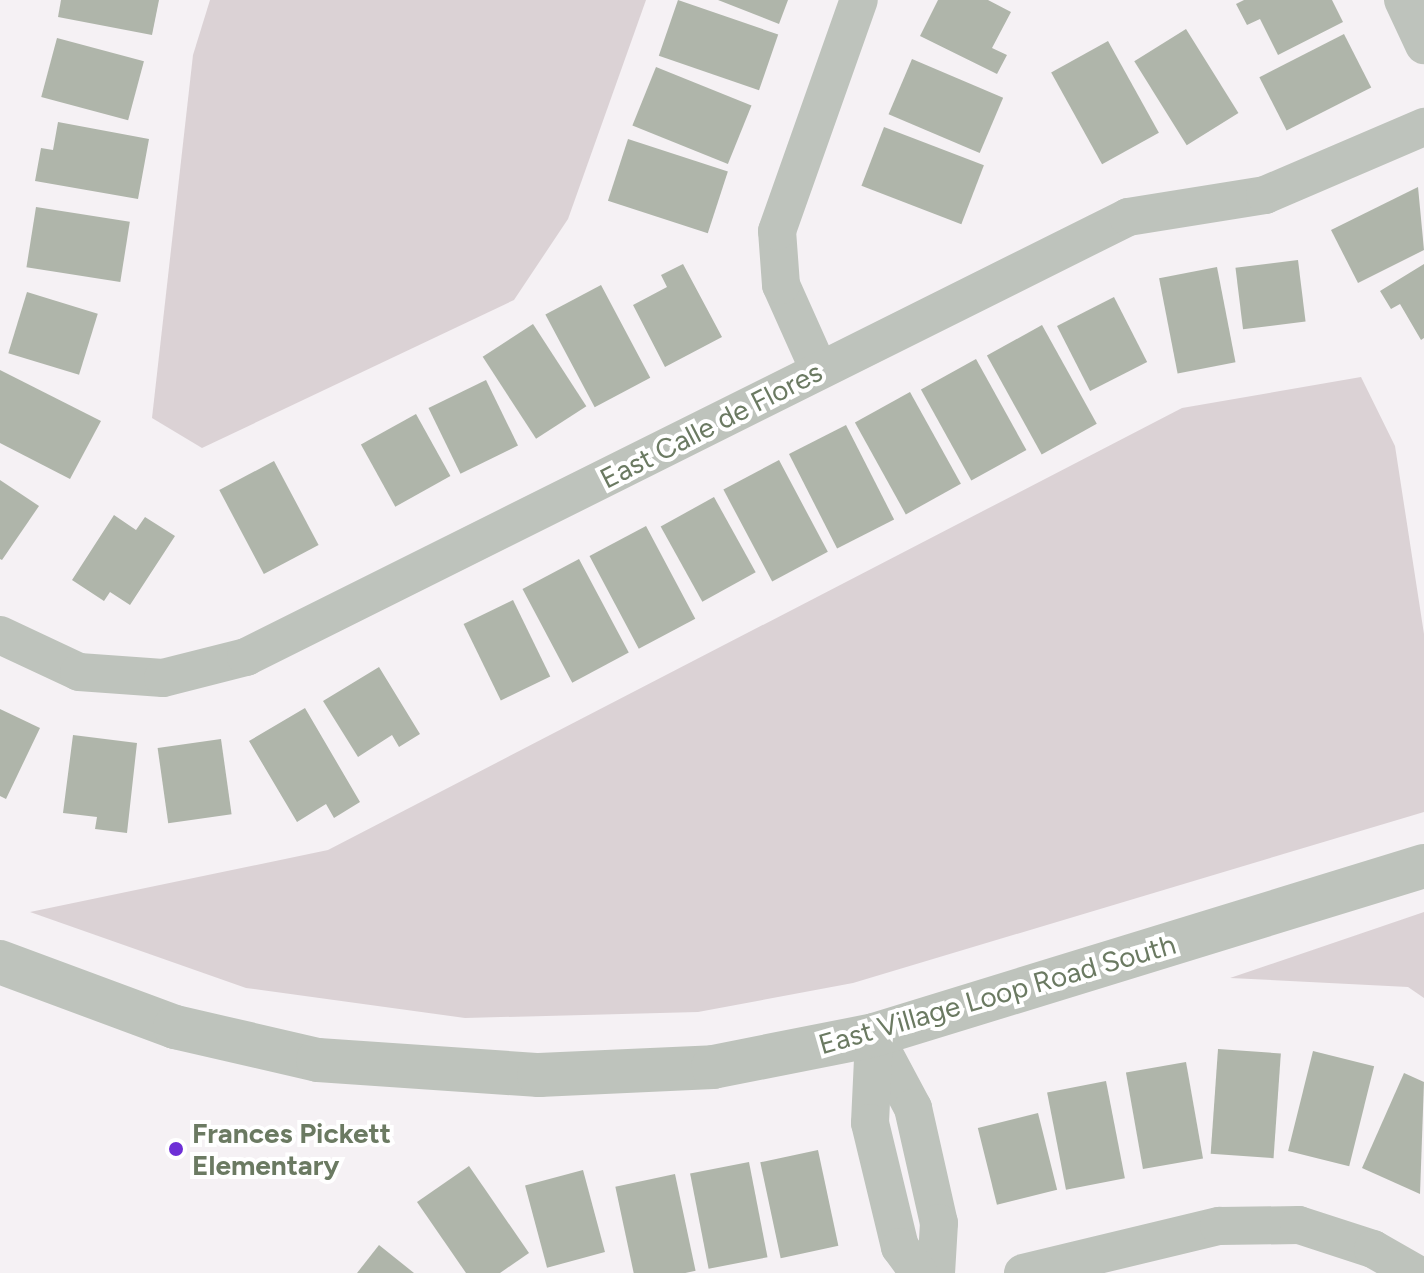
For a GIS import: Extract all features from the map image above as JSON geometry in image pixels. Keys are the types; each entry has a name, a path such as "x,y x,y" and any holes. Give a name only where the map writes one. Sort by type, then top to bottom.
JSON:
{"street":[{"path":"819,370 781,285 777,231 859,0"},
{"path":"1403,0 1424,45"},
{"name":"East Calle de Flores","path":"0,635 79,672 163,678 246,657 1128,217 1265,195 1424,127"},
{"name":"East Village Loop Road South","path":"0,962 175,1027 318,1060 539,1075 713,1067 874,1035 1424,866"},
{"path":"874,1035 870,1123 900,1247 919,1273"},
{"path":"874,1035 913,1108 939,1223 936,1273"},
{"path":"1023,1273 1219,1226 1299,1225 1373,1249 1415,1273"}],"shaded area":[{"path":"210,0 646,0 568,219 514,300 202,448 152,418 193,55"},
{"path":"1361,377 1395,446 1424,634 1424,812 853,983 698,1012 465,1018 246,988 30,912 328,850 1182,408"},
{"path":"1424,912 1424,998 1408,987 1230,978"}],"building":[{"path":"61,0 159,0 152,35 58,17"},
{"path":"678,0 778,35 759,90 659,56"},
{"path":"718,0 788,0 779,24"},
{"path":"938,0 988,0 1011,12 992,48 1007,55 997,74 920,36"},
{"path":"1244,0 1332,0 1343,22 1278,55 1260,19 1247,25 1236,4"},
{"path":"1186,29 1238,113 1187,145 1134,61"},
{"path":"1344,34 1371,87 1287,131 1259,77"},
{"path":"57,38 144,61 128,120 41,97"},
{"path":"1108,41 1159,133 1102,164 1051,73"},
{"path":"912,59 1003,98 980,153 889,114"},
{"path":"656,67 751,106 728,164 632,125"},
{"path":"58,122 149,139 138,199 35,181 41,148 53,150"},
{"path":"884,127 984,165 961,224 861,186"},
{"path":"628,139 728,171 708,233 608,201"},
{"path":"1418,187 1424,250 1358,283 1331,230"},
{"path":"36,207 130,222 120,282 26,267"},
{"path":"1298,260 1306,322 1243,329 1235,268"},
{"path":"683,264 722,337 665,367 633,305 667,287 661,275"},
{"path":"1424,264 1424,338 1421,340 1400,304 1391,309 1380,291"},
{"path":"1217,267 1236,362 1178,373 1159,278"},
{"path":"601,285 650,378 595,407 545,315"},
{"path":"27,292 98,314 79,375 8,353"},
{"path":"1114,297 1147,362 1090,391 1057,326"},
{"path":"533,324 586,406 536,439 483,357"},
{"path":"1042,325 1097,424 1042,454 987,356"},
{"path":"976,359 1026,450 971,481 921,390"},
{"path":"0,370 101,421 70,479 0,443"},
{"path":"486,380 518,446 460,474 428,408"},
{"path":"910,392 961,484 906,514 855,423"},
{"path":"416,414 450,476 395,507 361,445"},
{"path":"846,425 894,519 837,549 789,454"},
{"path":"779,460 828,552 772,581 723,490"},
{"path":"274,461 319,545 264,574 219,490"},
{"path":"0,480 39,506 2,560 0,559"},
{"path":"714,497 756,572 702,602 661,527"},
{"path":"114,515 136,530 145,517 175,536 130,605 110,592 104,601 72,580"},
{"path":"646,526 695,619 639,649 589,556"},
{"path":"579,559 629,653 572,683 522,589"},
{"path":"513,600 550,676 501,701 464,624"},
{"path":"379,667 420,734 399,747 392,735 358,757 323,701"},
{"path":"305,708 360,802 334,818 326,804 297,822 249,741"},
{"path":"0,709 40,728 6,799 0,796"},
{"path":"73,735 137,743 127,833 95,829 97,817 63,813"},
{"path":"221,739 232,814 168,823 158,748"},
{"path":"1218,1049 1281,1053 1274,1158 1211,1154"},
{"path":"1313,1051 1374,1066 1349,1166 1288,1151"},
{"path":"1186,1062 1203,1159 1143,1169 1126,1073"},
{"path":"1404,1073 1424,1082 1420,1194 1362,1168"},
{"path":"1106,1081 1125,1178 1066,1190 1047,1092"},
{"path":"1038,1113 1057,1190 997,1205 978,1128"},
{"path":"818,1150 838,1246 781,1258 760,1162"},
{"path":"749,1162 768,1257 709,1269 690,1173"},
{"path":"469,1166 529,1253 500,1273 466,1273 417,1202"},
{"path":"583,1170 605,1252 547,1268 525,1186"},
{"path":"675,1174 696,1271 634,1273 615,1187"},
{"path":"379,1245 414,1273 357,1273"}],"place":[{"name":"Frances Pickett Elementary","path":"176,1149"}]}
